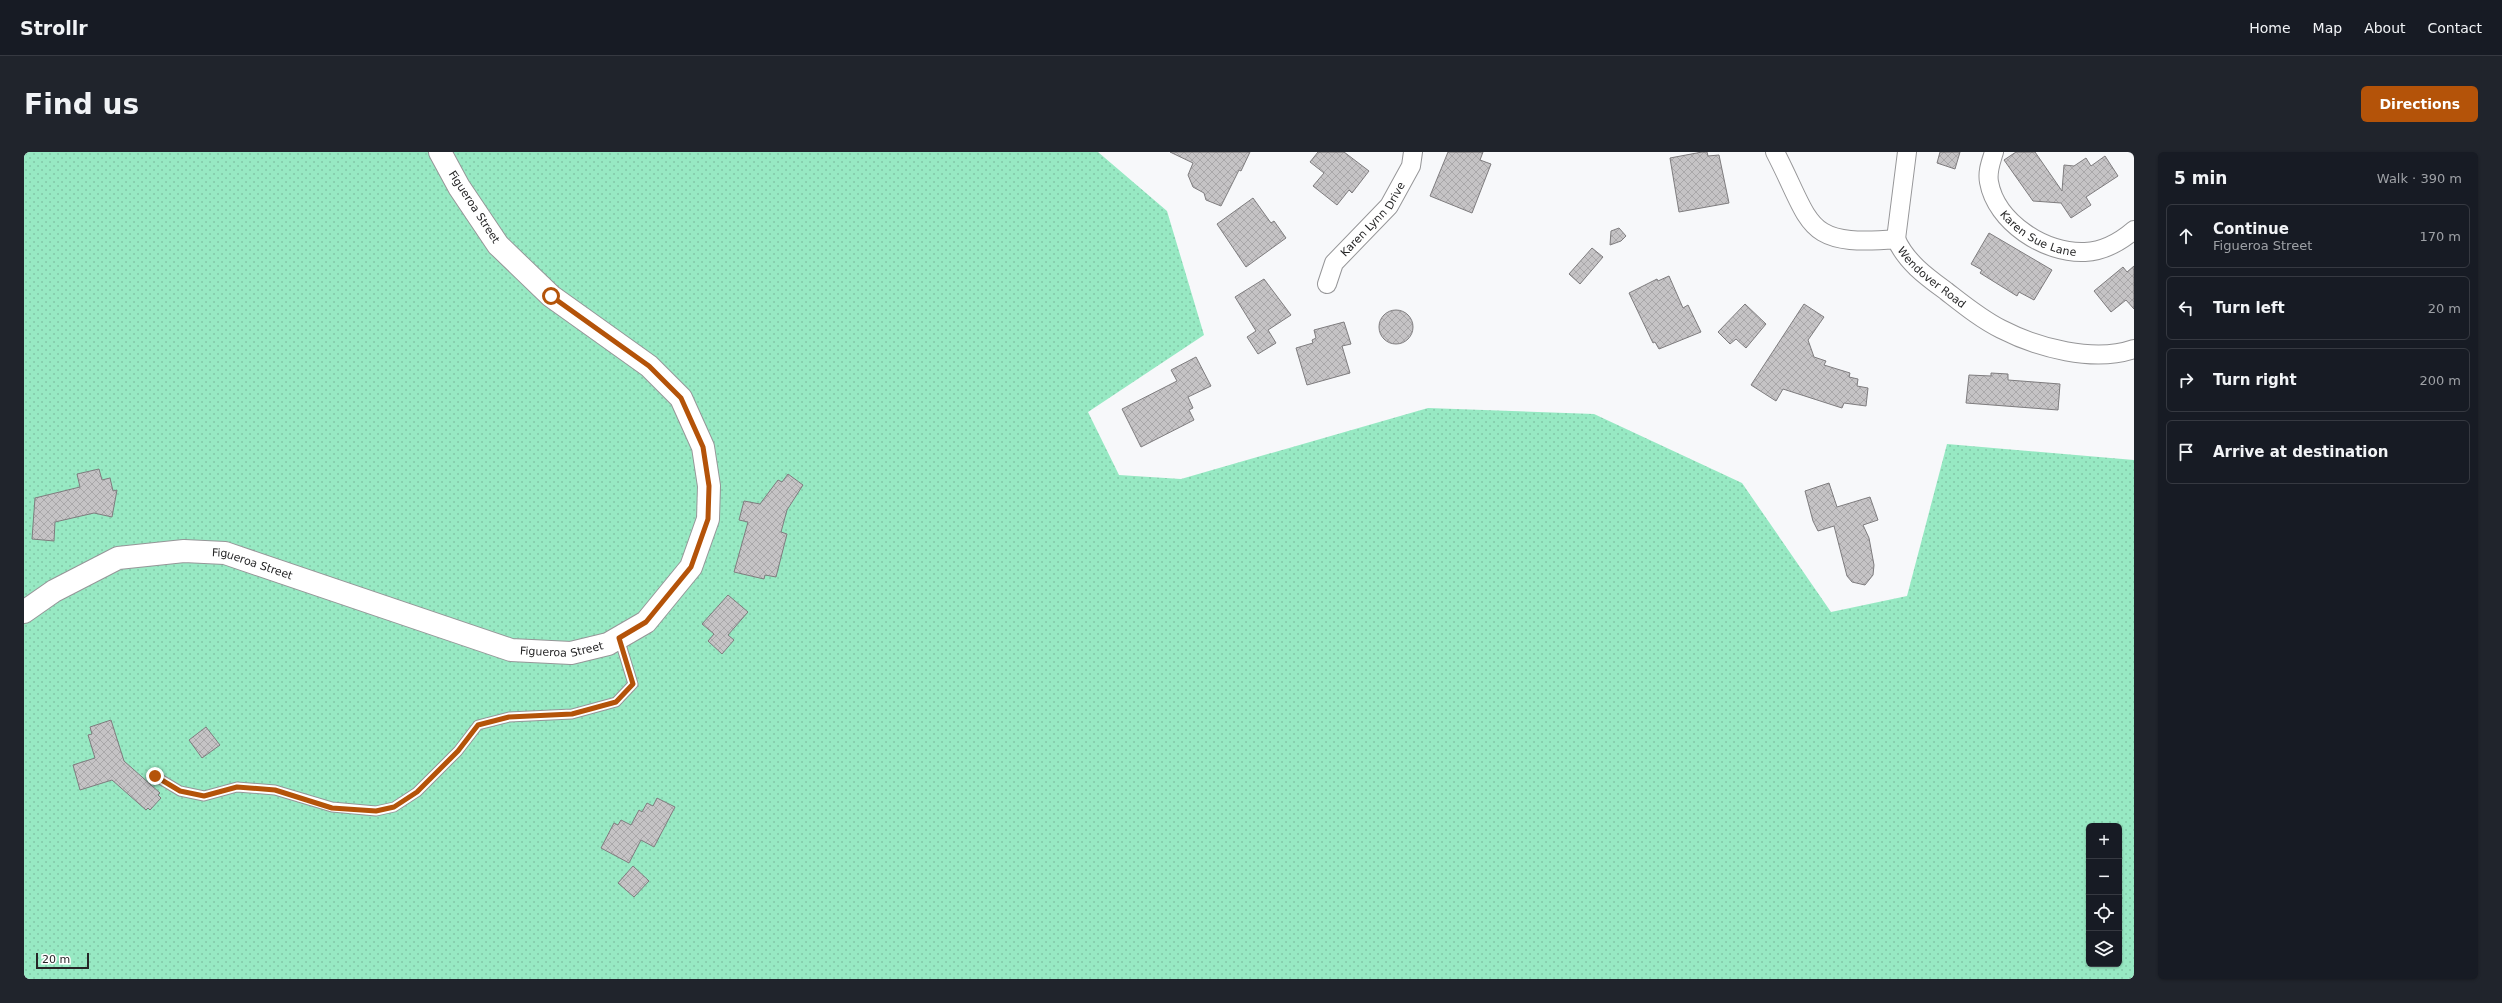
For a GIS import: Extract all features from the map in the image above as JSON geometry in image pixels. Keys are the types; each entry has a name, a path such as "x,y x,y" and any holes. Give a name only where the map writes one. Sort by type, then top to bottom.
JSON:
{"street":[{"name":"Figueroa Street","path":"24,612 54,591 118,558 184,551 225,553 511,650 571,654 608,644 646,622 691,567 708,519 709,486 703,447 681,398 649,366 551,296 498,244 459,187 440,152"},
{"name":"Karen Lynn Drive","path":"1327,284 1334,263 1389,206 1411,166 1413,152"},
{"name":"Wendover Road","path":"1775,152 1805,215 1814,227 1826,236 1840,240 1861,242 1896,239 1904,255 1928,277 1976,314 2002,329 2029,341 2064,350 2121,353 2134,349"},
{"path":"1896,239 1907,152"},
{"name":"Karen Sue Lane","path":"1994,152 1989,167 1989,181 1993,196 2011,222 2040,240 2070,252 2085,252 2118,242 2134,230"}],"lane":[{"path":"155,776 180,791 204,796 237,787 275,790 332,808 376,811 394,807 417,792 458,751 478,725 509,717 572,714 616,702 633,684 619,638"}],"green space":[{"path":"24,152 1098,152 1167,211 1204,335 1088,412 1119,475 1181,479 1428,408 1594,414 1742,483 1831,612 1907,596 1947,444 2134,460 2134,979 24,979"}],"building":[{"path":"1170,152 1250,152 1221,206 1206,200 1204,193 1193,187 1188,175 1193,163"},
{"path":"1318,152 1344,152 1369,171 1352,193 1349,190 1337,205 1313,186 1324,173 1310,162"},
{"path":"1448,152 1483,152 1480,160 1491,164 1472,213 1430,196"},
{"path":"1707,152 1708,156 1719,155 1729,203 1679,212 1670,158"},
{"path":"1940,152 1960,152 1955,169 1937,163"},
{"path":"2016,152 2035,152 2062,191 2064,165 2074,166 2086,158 2091,166 2105,156 2118,176 2086,197 2091,205 2071,218 2061,203 2033,201 2004,160"},
{"path":"1253,198 1271,223 1274,221 1286,238 1246,267 1217,224"},
{"path":"1619,228 1626,236 1621,241 1610,245 1611,231"},
{"path":"1989,233 2052,270 2034,300 2019,292 2017,296 1980,273 1982,270 1971,264"},
{"path":"1592,248 1603,257 1580,284 1569,274"},
{"path":"2134,266 2134,309 2126,300 2111,312 2094,291 2123,267 2127,272"},
{"path":"1669,276 1683,308 1688,305 1701,332 1659,349 1655,342 1653,343 1629,293 1657,279 1658,281"},
{"path":"1264,279 1291,315 1268,330 1276,343 1258,354 1247,337 1256,331 1235,297"},
{"path":"1745,304 1766,324 1746,348 1736,339 1730,344 1718,332"},
{"path":"1804,304 1824,317 1808,340 1814,357 1826,361 1824,365 1850,373 1849,377 1858,379 1857,386 1868,388 1866,406 1844,403 1842,408 1783,389 1776,401 1751,385"},
{"path":"1396,310 1408,315 1413,327 1408,339 1396,344 1384,339 1379,327 1384,315"},
{"path":"1344,322 1351,344 1342,346 1350,373 1307,385 1296,348 1313,343 1312,340 1316,338 1314,330"},
{"path":"1196,357 1211,386 1188,397 1193,408 1189,410 1194,420 1141,447 1122,409 1177,381 1171,370"},
{"path":"1991,373 2008,374 2008,380 2060,384 2058,410 1966,403 1969,375 1991,376"},
{"path":"99,469 102,480 110,478 113,491 117,490 112,517 94,513 55,522 54,541 32,539 35,498 80,487 77,474"},
{"path":"788,474 803,485 787,510 781,532 787,534 776,577 765,575 764,579 734,572 748,522 739,520 744,501 760,504 778,480 782,482"},
{"path":"1829,483 1837,507 1870,497 1878,520 1863,525 1869,538 1874,565 1873,575 1865,585 1852,582 1847,576 1834,526 1818,531 1813,521 1805,491"},
{"path":"728,595 748,612 728,635 734,640 722,654 708,641 714,634 702,624"},
{"path":"111,720 124,761 160,793 158,795 161,798 150,810 148,808 146,810 112,780 80,790 73,765 95,758 88,735 92,734 90,727"},
{"path":"206,727 220,745 202,758 189,740"},
{"path":"657,798 675,807 654,847 641,840 629,863 601,848 614,823 618,825 621,820 631,825 639,810 642,812 647,803 653,806"},
{"path":"633,866 649,881 634,897 618,883"}],"route":[{"path":"155,776 180,791 204,796 237,787 275,790 332,808 376,811 394,807 417,792 458,751 478,725 509,717 572,714 616,702 633,684 619,638 646,622 691,567 708,519 709,486 703,447 681,398 649,366 596,330 551,296"}]}
